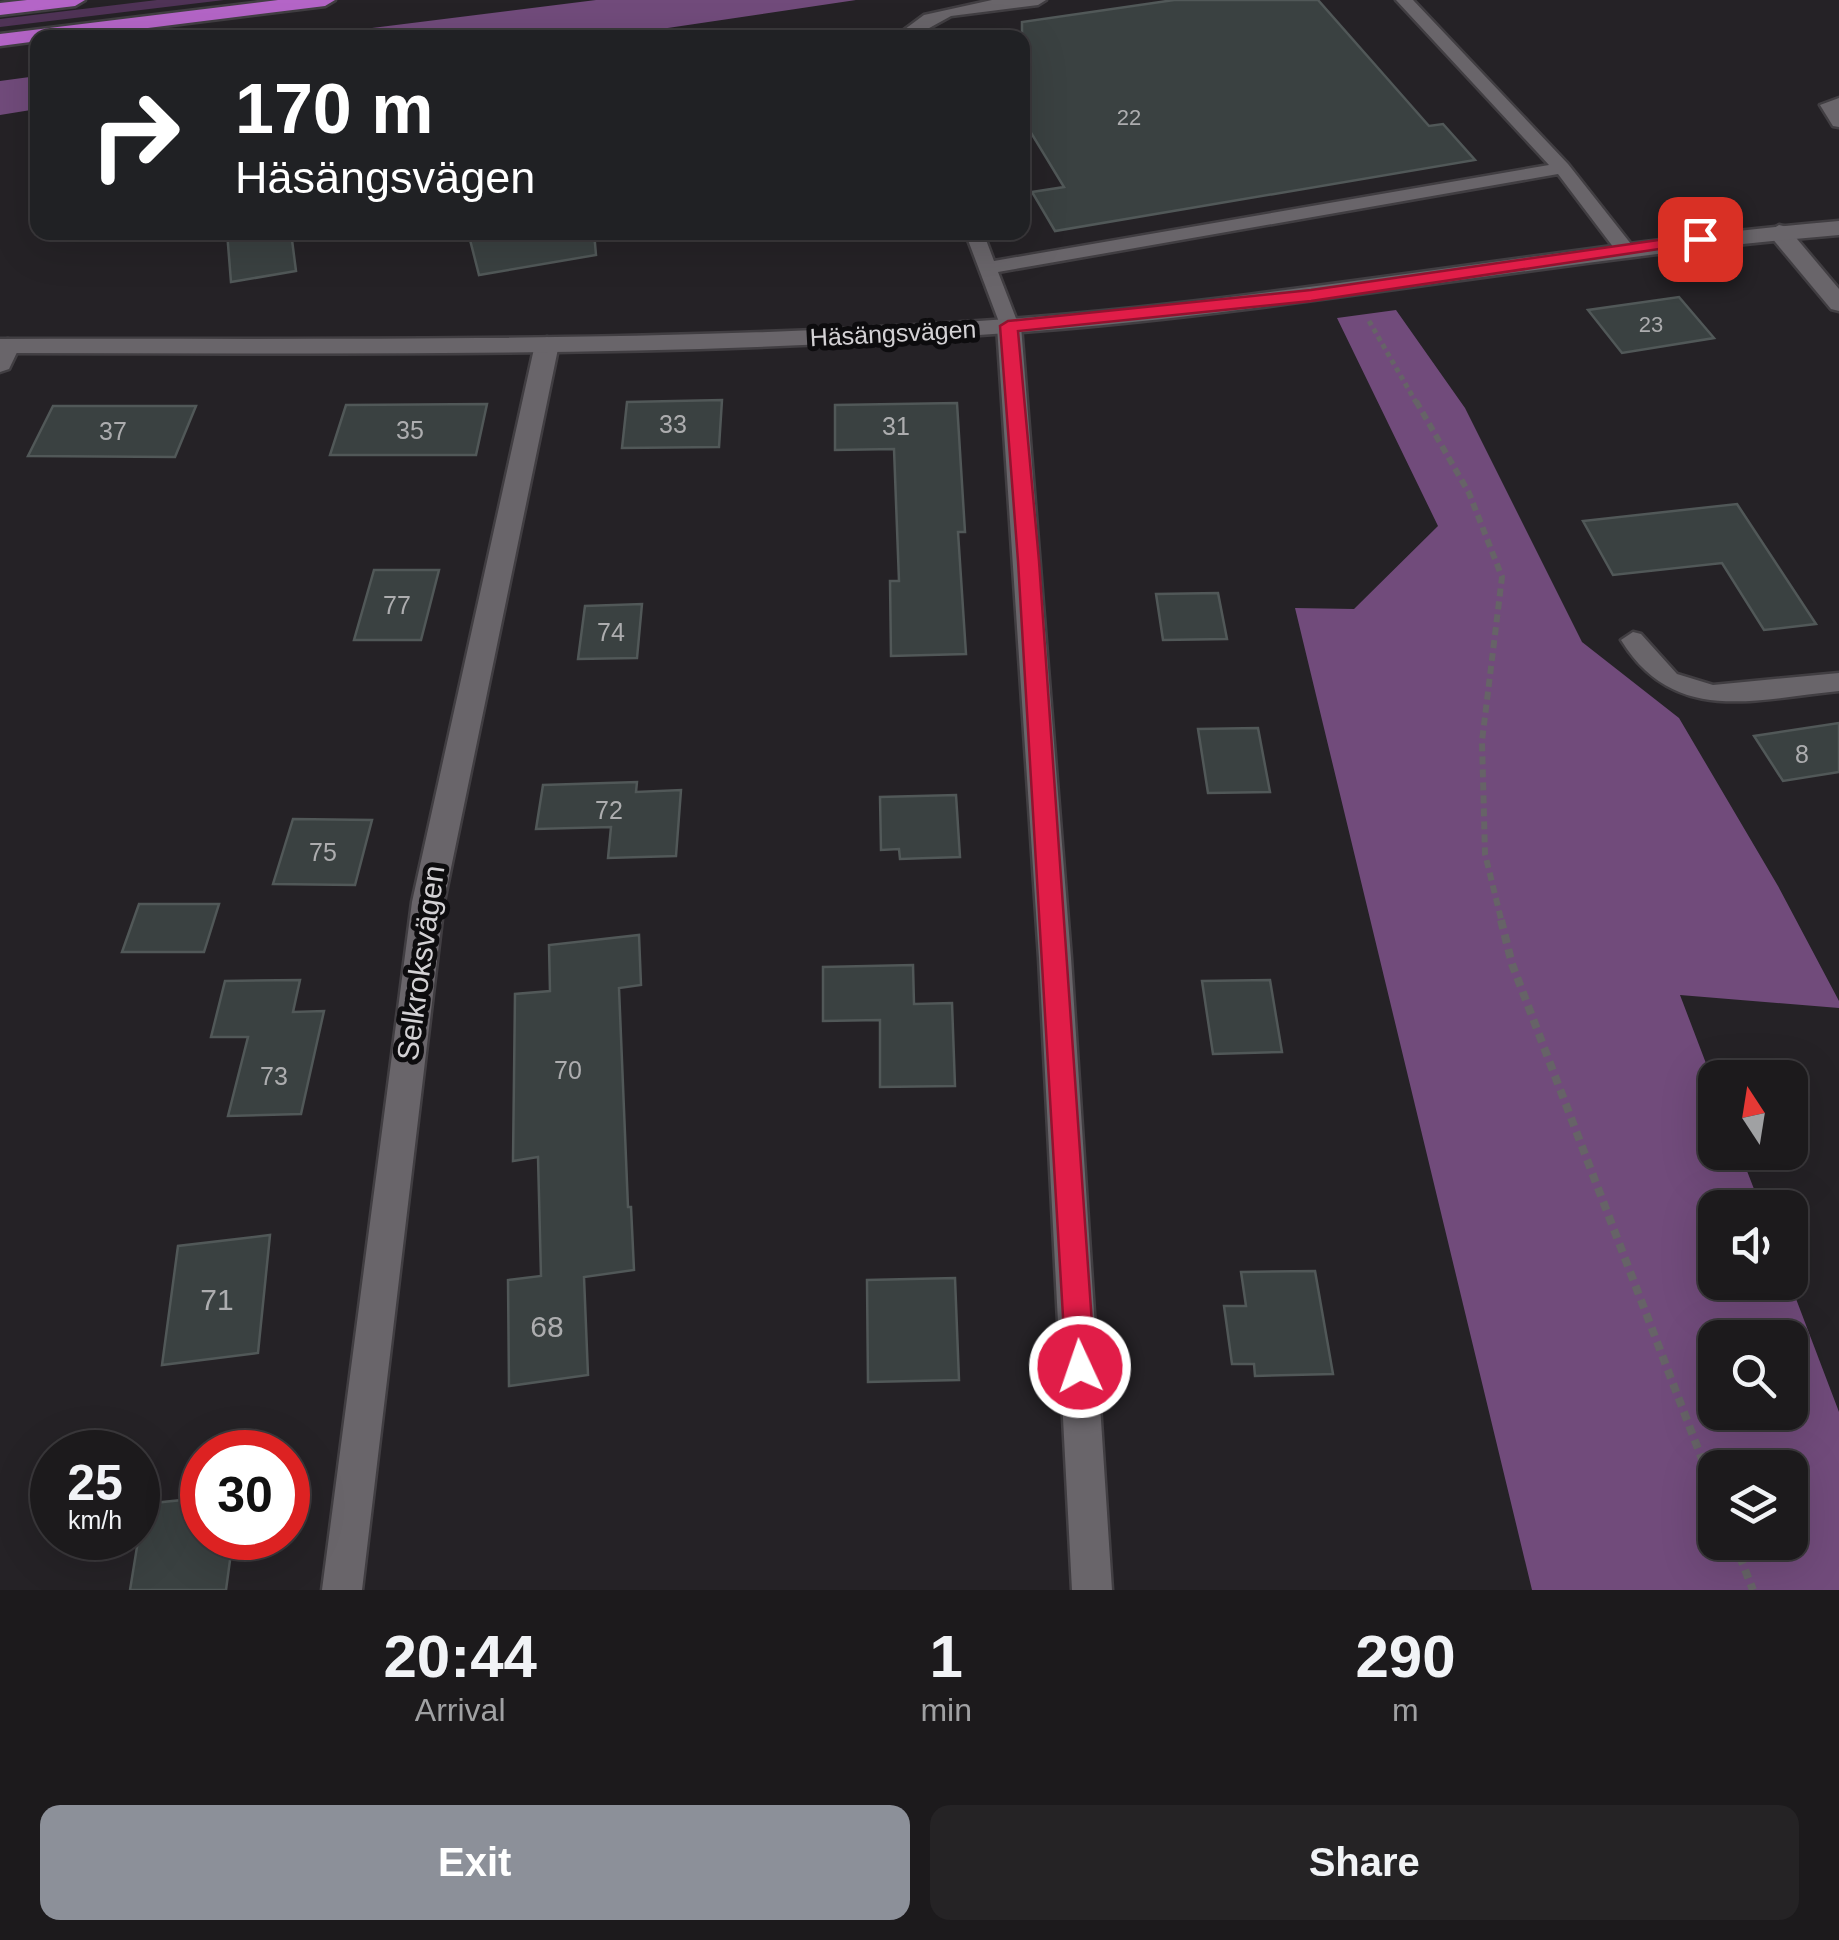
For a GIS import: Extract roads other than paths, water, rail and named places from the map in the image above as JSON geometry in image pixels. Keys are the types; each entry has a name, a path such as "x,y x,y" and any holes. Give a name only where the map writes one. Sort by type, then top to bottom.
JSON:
{"highway":[{"path":"0,9 75,0"},
{"path":"81,30 325,0"},
{"path":"0,40 30,36"}],"street":[{"name":"Häsängsvägen","path":"3,352 892,336 1350,290 1624,248 1839,228"},
{"path":"1779,232 1839,304"},
{"path":"1008,326 1070,1176 1092,1590"},
{"name":"Selkroksvägen","path":"342,1590 428,902 547,344"}],"lane":[{"path":"908,30 914,23 950,12 1038,0"},
{"path":"1404,0 1562,168 1624,248"},
{"path":"1839,103 1828,105 1839,122"},
{"path":"986,268 1562,168"},
{"path":"977,240 1008,326"},
{"path":"1634,640 1668,680 1714,694 1839,682"}]}
